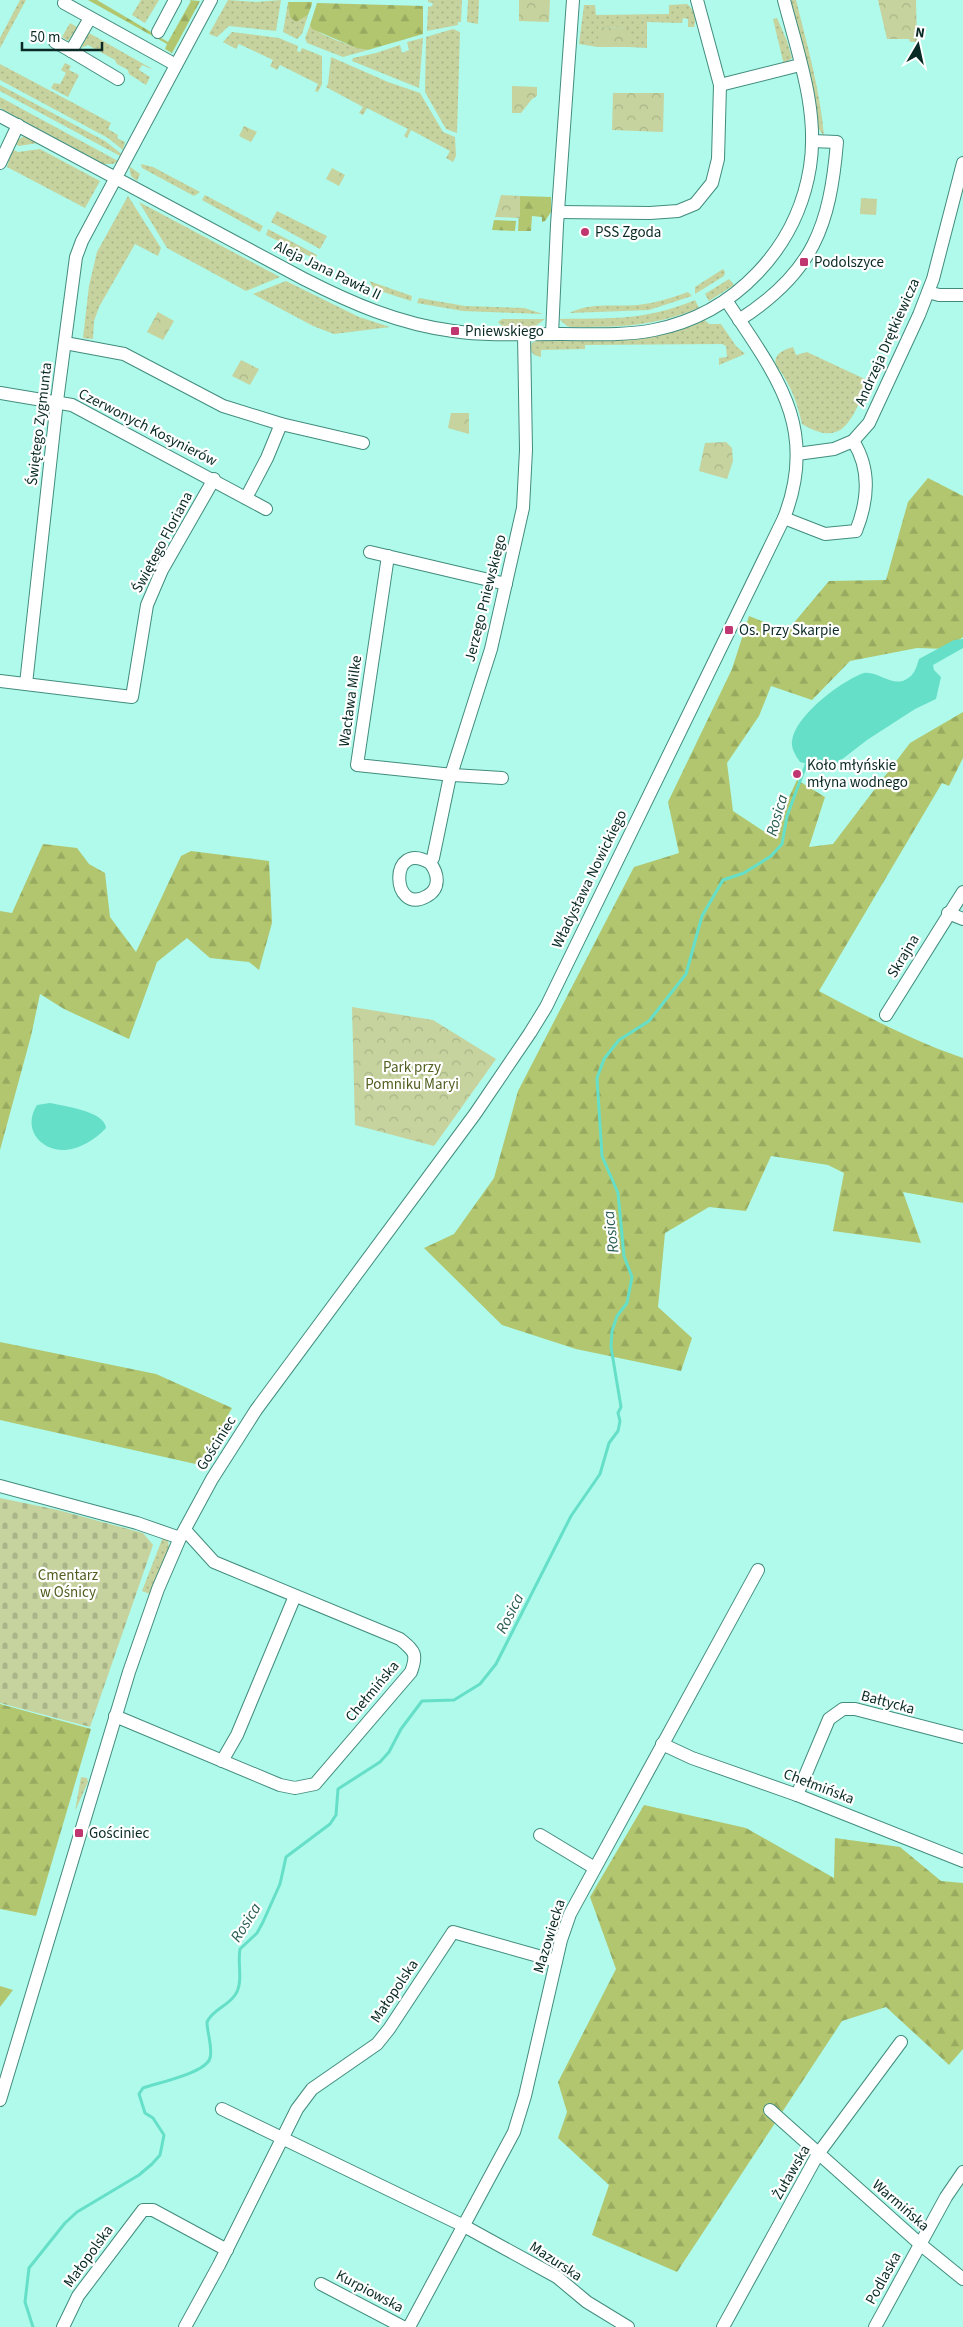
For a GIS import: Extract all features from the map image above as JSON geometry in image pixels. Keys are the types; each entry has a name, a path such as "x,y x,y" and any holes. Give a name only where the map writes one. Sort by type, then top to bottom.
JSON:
{"street":[{"path":"158,32 175,0"},
{"name":"Świętego Zygmunta","path":"26,684 57,401 76,257 210,0"},
{"path":"552,334 573,0"},
{"path":"559,212 650,214 678,211 695,204 712,183 718,159 720,85 697,0"},
{"name":"Aleja Jana Pawła II","path":"0,116 304,279 370,310 407,322 440,329 480,333 631,333 652,330 688,320 726,300 763,268 790,229 808,181 812,141 810,108 784,0"},
{"path":"64,3 176,66"},
{"path":"71,51 90,18"},
{"path":"55,42 118,79"},
{"path":"720,85 800,65"},
{"path":"0,163 18,125"},
{"path":"739,320 757,309 792,278 808,256 823,226 832,192 837,142 812,141"},
{"name":"Andrzeja Drętkiewicza","path":"853,441 869,423 928,292 963,163"},
{"path":"928,292 939,295 963,296"},
{"name":"Władysława Nowickiego","path":"386,1233 475,1114 546,1007 784,518 794,486 797,454 788,404 776,376 726,300"},
{"name":"Jerzego Pniewskiego","path":"430,863 449,781 453,775 491,649 516,546 525,491 524,334"},
{"path":"64,343 124,354 222,406 281,424 363,443"},
{"name":"Czerwonych Kosynierów","path":"0,393 57,401 86,412 214,479 266,509"},
{"path":"246,498 267,458 281,424"},
{"path":"784,518 825,534 856,531 864,512 865,476 862,455 853,441 834,449 797,454"},
{"name":"Świętego Floriana","path":"0,682 132,697 147,606 162,570 214,479"},
{"path":"370,552 506,584"},
{"name":"Wacława Milke","path":"388,556 357,765 502,778"},
{"name":"Skrajna","path":"886,1015 948,913 963,892"},
{"path":"948,913 963,919"},
{"name":"Gościniec","path":"0,2100 141,1634 182,1534 212,1479 256,1410 386,1233"},
{"path":"0,1486 182,1534"},
{"name":"Chełmińska","path":"115,1716 280,1785 295,1788 315,1784 411,1672 415,1660 413,1650 400,1639 214,1562 182,1534"},
{"name":"Mazowiecka","path":"409,2327 505,2151 519,2119 556,1961 570,1914 593,1867 758,1570"},
{"path":"222,1761 237,1735 295,1596"},
{"name":"Bałtycka","path":"797,1795 829,1718 843,1709 855,1709 963,1738"},
{"name":"Chełmińska","path":"662,1744 692,1758 797,1795 963,1861"},
{"path":"540,1835 593,1867"},
{"name":"Małopolska","path":"185,2327 227,2250 297,2109 312,2089 377,2044 389,2029 453,1932 556,1961"},
{"name":"Żuławska","path":"723,2327 818,2154 901,2042"},
{"path":"222,2109 464,2226"},
{"name":"Warmińska","path":"770,2110 920,2244 963,2279"},
{"name":"Podlaska","path":"875,2327 946,2197 963,2172"},
{"name":"Małopolska","path":"63,2327 78,2296 144,2210 153,2210 227,2250"},
{"name":"Mazurska","path":"464,2226 557,2277 588,2302 628,2327"},
{"name":"Kurpiowska","path":"322,2284 403,2327"}],"green space":[{"path":"20,0 26,0 0,48 0,38"},
{"path":"88,0 97,0 168,42 191,1 189,0 200,1 172,53 165,49 167,44"},
{"path":"141,0 159,0 145,23 132,15"},
{"path":"228,0 256,2 281,0 276,31 229,26 217,37 209,34"},
{"path":"428,0 462,0 461,22 458,22 458,25 427,31 428,7 432,6 433,3 428,2"},
{"path":"468,0 479,0 478,24 467,22"},
{"path":"519,0 550,0 549,22 519,21"},
{"path":"790,0 796,0 816,84 824,136 818,128 815,99"},
{"path":"878,0 916,0 917,42 910,42 909,39 887,39"},
{"path":"288,2 295,22 308,15 302,34 297,39 283,32"},
{"path":"288,2 312,2 312,4 308,15 296,22 290,17"},
{"path":"317,3 423,6 423,34 368,50 357,48 312,29 310,25"},
{"path":"687,4 694,14 694,27 688,27 688,19 683,18 682,23 647,22 647,48 629,47 629,28 599,27 598,47 579,44 584,5 595,5 596,15 669,14 669,5"},
{"path":"82,18 83,20 68,41 62,37 70,23 77,27"},
{"path":"777,18 792,58 784,65 773,19"},
{"path":"310,25 328,37 368,50 343,57 307,43 305,38"},
{"path":"598,27 629,28 629,47 598,47"},
{"path":"453,29 460,32 457,133 446,129 425,92 426,37"},
{"path":"232,32 279,38 298,46 297,51 300,52 302,48 322,56 322,84 318,92 315,91 318,84 280,65 277,70 270,66 273,60 239,44 236,49 223,42"},
{"path":"89,33 154,70 142,65 139,70 150,77 146,85 129,74 128,70 117,64 115,60 88,45 81,48"},
{"path":"423,38 419,88 352,61 353,58 400,45 402,53 409,50 407,42"},
{"path":"331,57 388,82 420,93 443,132 455,137 456,156 453,162 446,158 450,151 411,130 407,138 404,136 408,129 367,108 363,115 359,113 363,107 326,87"},
{"path":"65,63 71,66 69,70 79,75 68,97 51,88 54,83 60,84 66,73 61,70"},
{"path":"0,64 111,123 108,129 118,135 117,138 125,142 123,150 108,138 0,80"},
{"path":"0,85 105,141 123,155 122,157 0,91"},
{"path":"512,86 537,87 537,96 532,99 521,113 512,113"},
{"path":"613,93 664,93 663,132 612,130"},
{"path":"0,97 118,161 113,164 104,164 0,108"},
{"path":"244,126 257,132 251,142 239,136"},
{"path":"24,136 38,143 19,146 15,144"},
{"path":"12,149 18,152 40,149 100,181 85,208 7,167"},
{"path":"141,164 153,167 200,192 194,196 142,168"},
{"path":"129,166 140,174 137,181 131,176"},
{"path":"332,168 345,175 339,186 326,179"},
{"path":"205,195 263,226 260,232 202,200"},
{"path":"501,195 520,196 520,218 495,217"},
{"path":"128,196 161,248 158,256 135,244 99,307 94,321 93,339 83,338 89,286 97,252"},
{"path":"520,196 551,197 551,212 545,221 542,222 542,217 532,216 531,231 518,231"},
{"path":"861,198 877,199 876,215 860,214"},
{"path":"139,202 280,277 246,291 167,248"},
{"path":"277,211 327,236 320,249 271,222"},
{"path":"494,220 516,221 515,231 492,230"},
{"path":"268,229 317,255 315,259 266,235"},
{"path":"723,269 725,272 724,276 695,294 695,287"},
{"path":"729,279 734,285 709,301 705,294"},
{"path":"286,281 359,317 390,327 334,334 313,326 253,294"},
{"path":"369,281 412,296 411,301 374,289"},
{"path":"688,292 692,296 649,310 569,313 594,306 645,304"},
{"path":"419,298 465,306 524,308 543,314 463,311 417,303"},
{"path":"695,300 699,308 666,319 636,325 571,327 559,319 644,315 677,307"},
{"path":"158,312 174,321 163,340 147,332"},
{"path":"502,319 545,319 534,327 503,327 498,322"},
{"path":"705,320 709,324 721,324 736,346 745,354 719,365 719,358 727,357 726,346 722,344 585,345 585,349 541,350 541,357 534,355 530,349 532,343 539,340 602,341 644,338 665,334"},
{"path":"793,347 796,355 807,352 869,381 852,416 846,425 838,431 829,433 817,431 802,424 797,405 787,381 775,362 779,354"},
{"path":"241,360 259,369 250,385 232,376"},
{"path":"451,413 469,413 469,434 448,428"},
{"path":"726,442 732,448 733,461 727,479 699,471 705,443"},
{"path":"928,478 963,496 963,637 947,649 917,648 850,661 812,700 771,686 759,716 727,763 733,811 771,836 797,780 825,797 809,847 833,844 910,743 963,712 963,758 949,786 942,783 819,991 908,1036 963,1058 963,1203 903,1192 921,1243 833,1231 844,1173 828,1165 771,1156 746,1211 709,1207 665,1233 658,1307 692,1338 681,1371 576,1349 502,1325 424,1248 454,1234 494,1178 518,1091 634,867 679,853 668,802 732,669 749,616 787,631 829,581 886,580 908,502"},
{"path":"43,844 77,848 89,864 105,873 110,917 136,952 181,856 191,851 269,861 272,923 259,970 249,962 210,958 187,938 157,962 129,1039 64,1009 40,994 31,1036 0,1150 0,911 12,913"},
{"name":"Park przy Pomniku Maryi","path":"352,1007 433,1020 496,1059 434,1146 355,1125"},
{"path":"0,1342 156,1374 232,1408 200,1465 0,1420"},
{"name":"Cmentarz w Ośnicy","path":"0,1498 58,1510 143,1533 153,1545 90,1727 0,1703"},
{"path":"163,1537 168,1540 169,1547 150,1594 142,1591"},
{"path":"0,1704 91,1729 36,1916 0,1909"},
{"path":"81,1777 87,1778 88,1782 75,1811"},
{"path":"644,1805 746,1828 834,1878 835,1838 900,1847 941,1881 963,1883 963,2049 949,2065 886,2007 842,2021 677,2272 592,2235 609,2185 558,2138 567,2112 558,2082 616,1969 590,1897"},
{"path":"0,1986 13,1990 0,2007"}],"shaded area":[{"path":"963,639 963,648 933,665 934,670 941,677 936,699 915,709 867,740 836,764 824,769 800,762 792,747 795,731 809,711 819,701 841,685 861,674 871,673 900,682 905,680 913,674 919,659 954,640"},
{"path":"50,1103 91,1113 104,1122 106,1128 93,1140 76,1148 65,1150 48,1147 36,1136 32,1122 37,1105"}],"waterway":[{"name":"Rosica","path":"33,2327 25,2302 29,2268 65,2223 77,2212 139,2175 160,2155 164,2135 153,2118 145,2113 139,2094 143,2088 191,2073 207,2063 211,2050 207,2022 213,2014 232,1999 238,1990 240,1949 257,1933 263,1922 280,1884 286,1857 330,1824 336,1815 338,1789 380,1762 389,1752 401,1729 422,1701 454,1700 480,1684 496,1664 571,1516 600,1474 609,1443 618,1431 620,1421 618,1413 621,1407 611,1347 612,1331 617,1316 627,1303 632,1277 624,1256 618,1193 602,1156 597,1078 604,1059 619,1040 649,1021 686,974 702,916 723,880 744,873 771,856 782,844 787,816 806,765"}],"place":[{"name":"PSS Zgoda","path":"585,232"},
{"name":"Podolszyce","path":"804,262"},
{"name":"Pniewskiego","path":"455,331"},
{"name":"Os. Przy Skarpie","path":"729,630"},
{"name":"Koło młyńskie młyna wodnego","path":"797,774"},
{"name":"Gościniec","path":"79,1833"}]}
